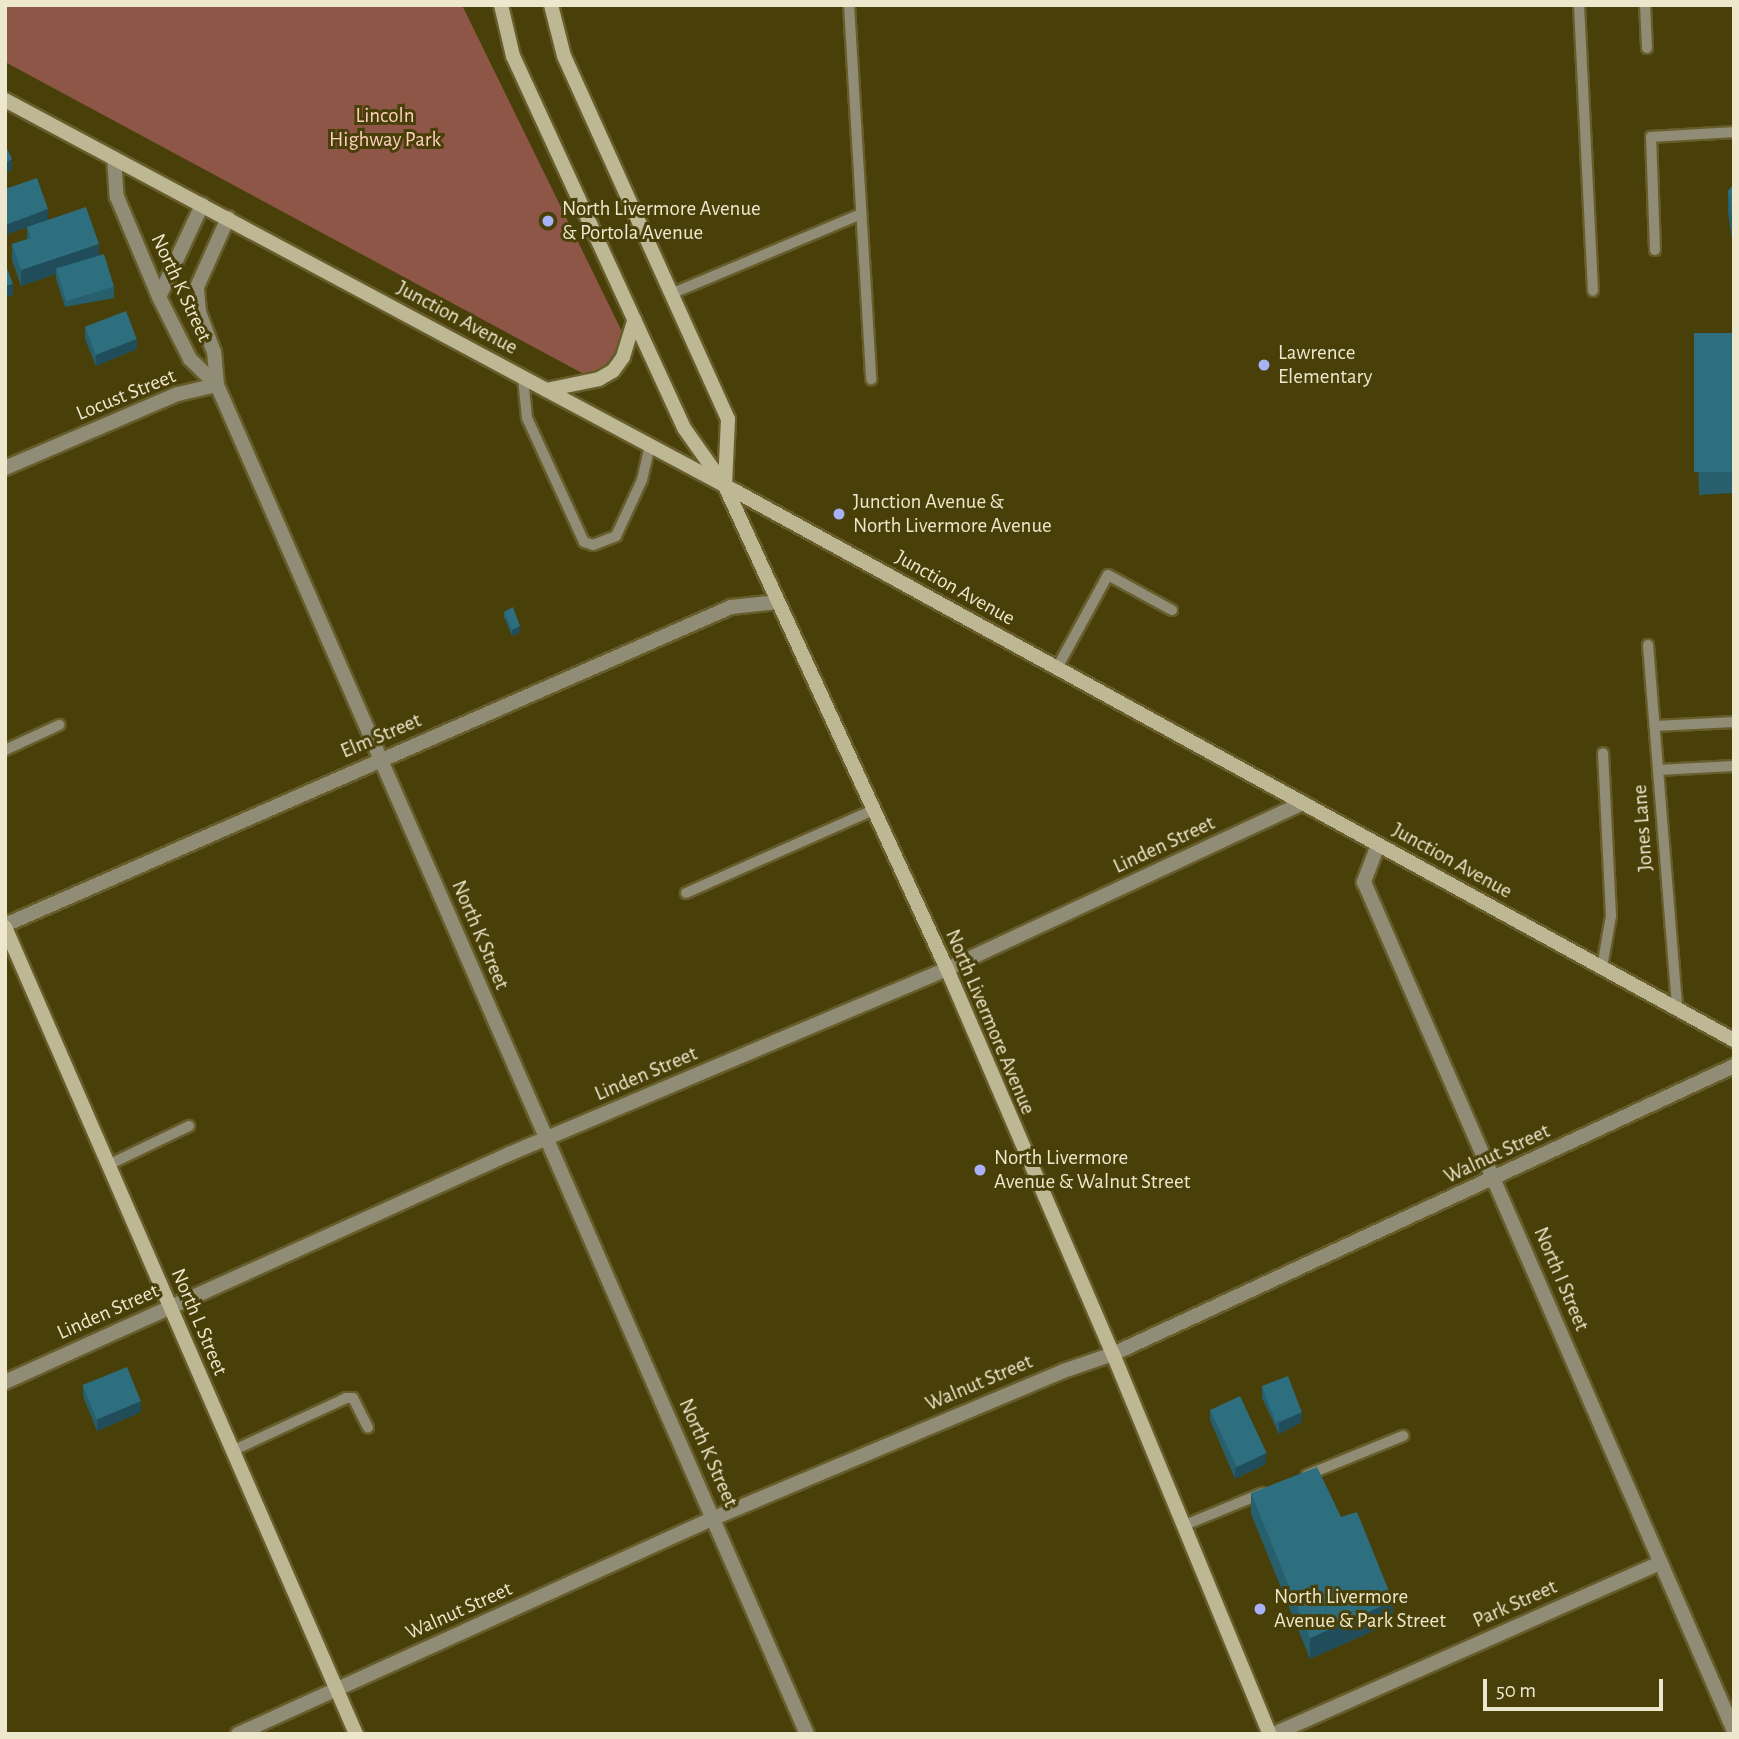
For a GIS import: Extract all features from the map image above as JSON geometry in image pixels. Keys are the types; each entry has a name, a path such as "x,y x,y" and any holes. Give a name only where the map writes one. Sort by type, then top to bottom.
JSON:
{"street":[{"name":"North Livermore Avenue","path":"501,5 513,56 634,320 684,428 725,486 947,969 1114,1354 1272,1734"},
{"name":"North Livermore Avenue","path":"551,5 564,56 728,419 725,486"},
{"name":"Junction Avenue","path":"5,100 725,486 1734,1040"},
{"name":"North K Street","path":"114,158 117,197 159,297 190,359 217,385 807,1734"},
{"path":"159,297 202,205"},
{"path":"217,385 214,352 199,312 197,287 228,218"},
{"path":"547,390 599,379 613,371 623,357 634,320"},
{"name":"Locust Street","path":"5,468 178,394 217,385"},
{"name":"Elm Street","path":"5,926 380,758 731,607 778,602"},
{"name":"Linden Street","path":"5,1382 545,1139 947,969 1303,803"},
{"name":"North I Street","path":"1378,845 1364,882 1496,1178 1658,1564 1734,1731"},
{"name":"North L Street","path":"5,926 356,1734"},
{"name":"Walnut Street","path":"238,1734 714,1518 1114,1354 1734,1066"},
{"name":"Park Street","path":"1272,1734 1658,1564"}],"lane":[{"path":"849,5 871,379"},
{"path":"1579,5 1593,291"},
{"path":"1645,5 1647,48"},
{"path":"1655,250 1651,137 1734,132"},
{"path":"671,294 861,214"},
{"path":"523,377 527,418 584,541 593,545 616,536 642,480 650,446"},
{"path":"1057,668 1108,575 1172,610"},
{"name":"Jones Lane","path":"1648,645 1677,1009"},
{"path":"1655,726 1734,722"},
{"path":"5,750 59,725"},
{"path":"1602,967 1611,916 1603,753"},
{"path":"1658,771 1734,766"},
{"path":"686,893 873,810"},
{"path":"108,1165 189,1126"},
{"path":"232,1451 346,1398 353,1398 368,1427"},
{"path":"1288,1483 1403,1436"},
{"path":"1185,1525 1275,1488"}],"green space":[{"name":"Lincoln Highway Park","path":"5,5 462,5 631,350 606,386 5,62"}],"building":[{"path":"5,144 12,159 5,163"},
{"path":"37,178 48,209 5,225 5,189"},
{"path":"1734,184 1734,219 1728,191"},
{"path":"86,207 99,244 21,270 12,244 31,238 27,227"},
{"path":"104,254 114,287 66,301 56,269"},
{"path":"5,263 13,284 5,286"},
{"path":"126,311 137,339 96,355 85,327"},
{"path":"1694,333 1734,333 1734,472 1694,472"},
{"path":"513,607 520,626 512,630 504,612"},
{"path":"127,1367 141,1401 96,1419 82,1385"},
{"path":"1288,1376 1302,1412 1276,1422 1262,1386"},
{"path":"1240,1396 1267,1453 1237,1467 1210,1410"},
{"path":"1317,1467 1341,1517 1357,1512 1393,1601 1310,1638 1251,1493"}],"place":[{"name":"North Livermore Avenue & Portola Avenue","path":"548,221"},
{"name":"Lawrence Elementary","path":"1264,365"},
{"name":"Junction Avenue & North Livermore Avenue","path":"839,514"},
{"name":"North Livermore Avenue & Walnut Street","path":"980,1170"},
{"name":"North Livermore Avenue & Park Street","path":"1260,1609"}]}
